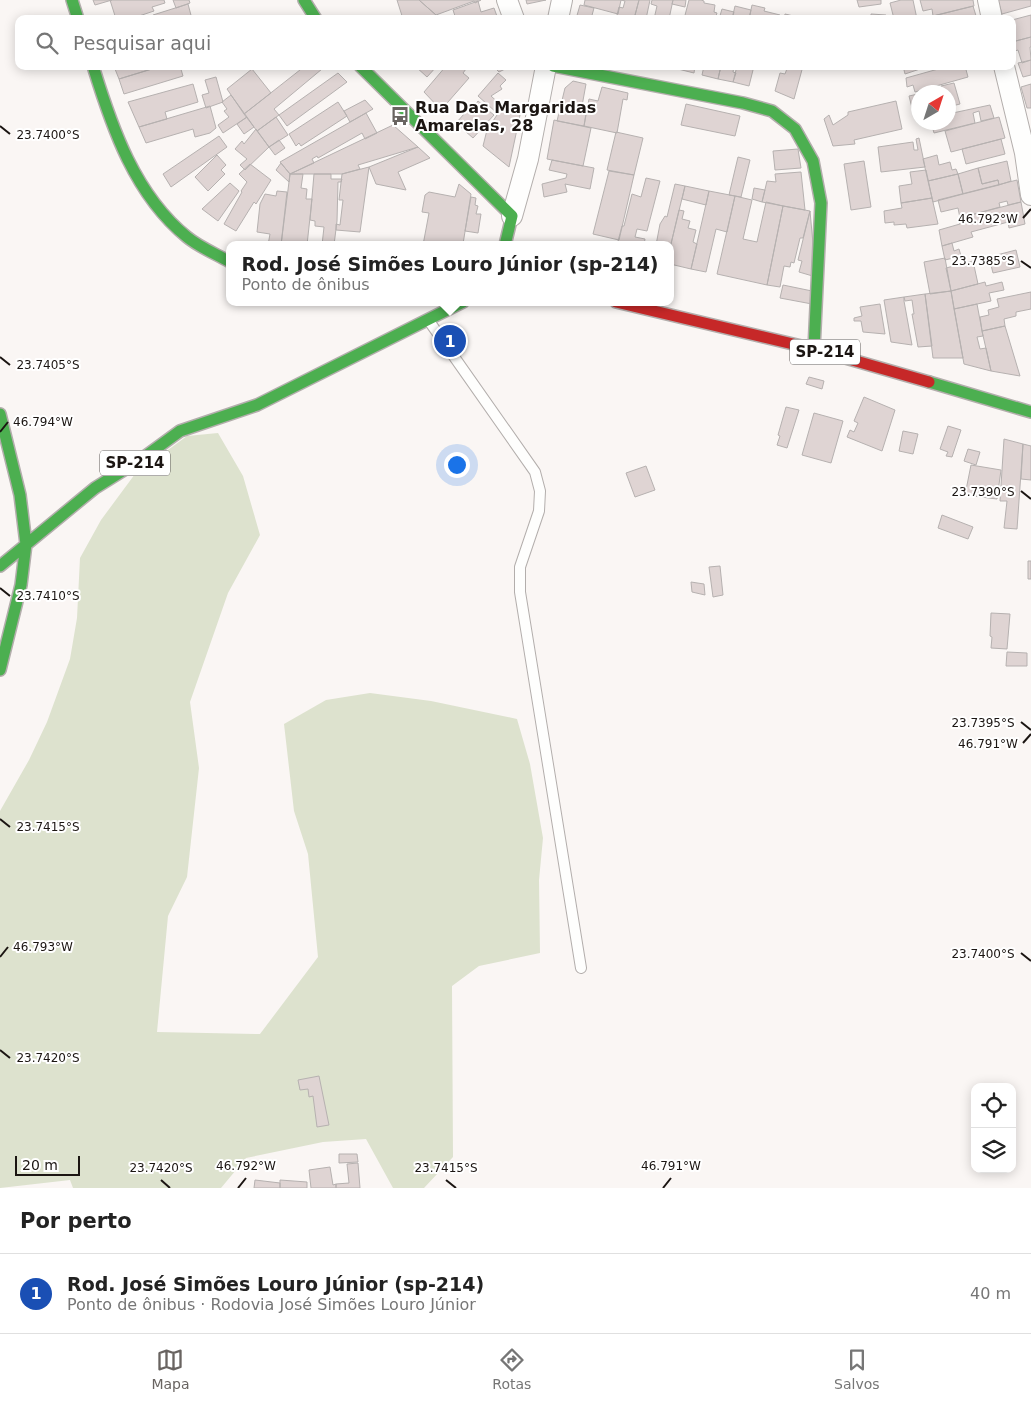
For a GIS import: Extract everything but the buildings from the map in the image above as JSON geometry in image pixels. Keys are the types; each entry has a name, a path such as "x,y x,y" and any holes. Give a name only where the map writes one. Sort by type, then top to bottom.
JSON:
{"main road":[{"path":"72,0 77,15"},
{"path":"304,0 313,15"},
{"path":"94,70 108,113 132,169 159,210 188,238 226,260"},
{"path":"364,70 512,216 507,241"},
{"path":"573,70 742,103 772,111 795,129 814,161 821,202 814,349"},
{"name":"SP-214","path":"0,566 94,488 143,458 180,431 257,405 455,306"},
{"name":"SP-214","path":"633,306 814,349 1031,412"},
{"path":"0,414 20,495 26,544 21,585 0,670"}],"street":[{"path":"507,0 513,15"},
{"path":"559,15 562,0"},
{"path":"988,0 991,15"},
{"path":"512,216 528,159 545,70"},
{"path":"1005,70 1025,153 1031,195"}],"lane":[{"path":"427,319 535,472 540,492 539,511 520,567 520,592 581,968"}],"green space":[{"path":"218,433 243,476 260,535 228,593 190,702 199,768 187,877 168,916 157,1032 260,1034 318,957 308,854 294,811 284,724 326,700 370,693 431,701 517,719 530,764 543,838 539,880 540,953 479,966 452,986 453,1157 424,1188 393,1188 366,1139 323,1142 246,1158 221,1188 73,1188 70,1180 0,1188 0,811 29,760 47,722 70,659 77,618 80,558 101,520 135,474 187,436"}],"traffic: fast":[{"path":"72,0 77,15"},
{"path":"304,0 313,15"},
{"path":"94,70 117,136 139,181 169,220 187,237 226,260"},
{"path":"364,70 512,216 506,241"},
{"path":"574,70 743,103 772,111 795,129 813,161 821,203 814,349"},
{"path":"0,566 95,488 143,458 180,431 257,405 455,306"},
{"path":"929,382 1031,412"},
{"path":"0,414 20,495 26,544 21,585 0,670"}],"traffic: jam":[{"path":"633,306 814,349 929,382"}],"place":[{"name":"Rua Das Margaridas Amarelas, 28","path":"400,116"},
{"name":"Rod. José Simões Louro Júnior (sp-214)","path":"450,341"}]}
